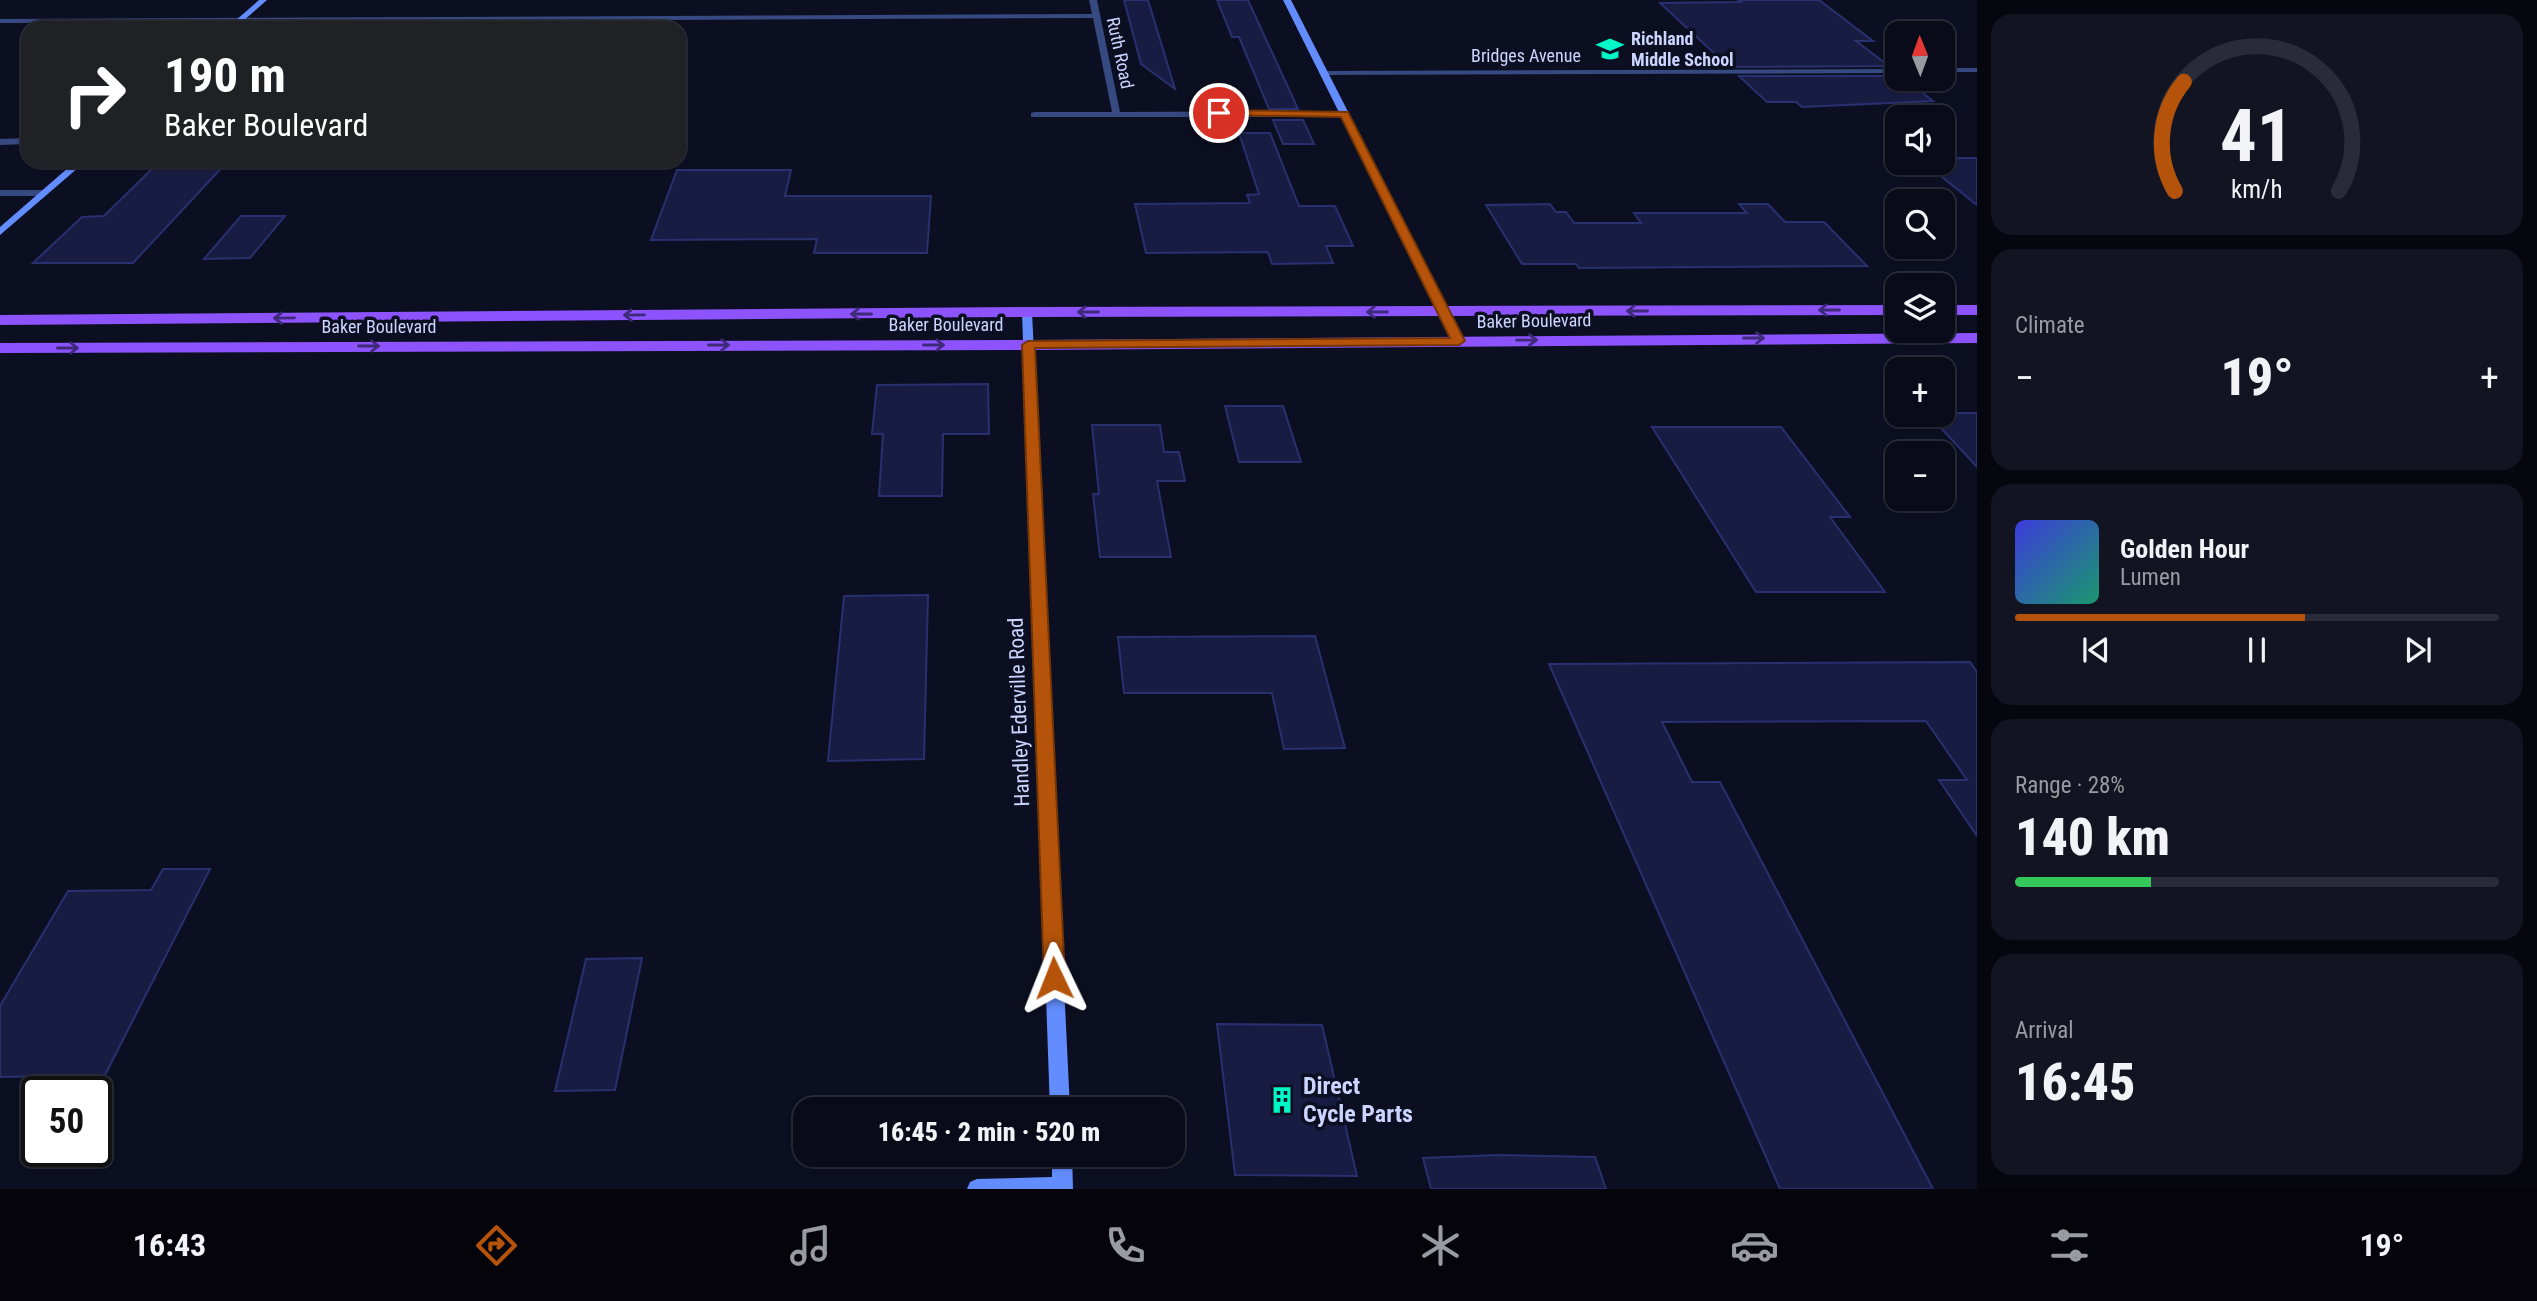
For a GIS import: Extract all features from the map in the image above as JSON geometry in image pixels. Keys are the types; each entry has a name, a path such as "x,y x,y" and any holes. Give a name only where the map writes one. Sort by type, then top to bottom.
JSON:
{"main road":[{"name":"Baker Boulevard","path":"0,320 1027,312 1885,310"},
{"path":"1955,310 1977,310"},
{"name":"Baker Boulevard","path":"0,348 1028,345 1977,338"}],"street":[{"path":"240,20 263,0"},
{"name":"Ruth Road","path":"1093,0 1116,113"},
{"path":"1287,0 1459,341"},
{"path":"0,20 1096,16"},
{"path":"1955,70 1977,70"},
{"name":"Bridges Avenue","path":"1323,73 1885,71"},
{"path":"1034,115 1344,114"},
{"path":"0,142 21,141"},
{"path":"0,232 73,168"},
{"path":"0,193 44,193"},
{"name":"Handley Ederville Road","path":"1027,312 1059,1097"},
{"path":"977,1189 1063,1188 1062,1167"}],"building":[{"path":"1124,0 1148,0 1175,89 1141,64"},
{"path":"1217,0 1248,0 1298,109 1269,109 1239,37 1232,37"},
{"name":"Richland Middle School","path":"1738,0 1819,0 1873,41 1856,41 1885,63 1885,66 1729,67 1660,3 1741,2"},
{"path":"1739,76 1885,76 1885,91 1920,91 1933,101 1802,107 1796,102 1767,102"},
{"path":"1273,120 1303,120 1314,144 1283,144"},
{"path":"1239,133 1270,133 1299,206 1335,206 1353,246 1326,246 1333,263 1272,264 1268,252 1146,253 1135,204 1250,203 1247,195 1259,194"},
{"path":"1955,158 1977,158 1977,205 1942,177 1955,175"},
{"path":"153,168 221,168 133,263 33,263 82,217 104,216"},
{"path":"677,170 791,170 785,196 931,196 927,253 814,253 817,239 651,240"},
{"path":"1550,204 1556,212 1566,212 1574,223 1641,223 1634,213 1747,213 1739,204 1768,204 1785,222 1824,222 1867,266 1579,268 1576,264 1522,264 1486,205"},
{"path":"241,216 285,216 250,258 204,259"},
{"path":"988,384 989,434 943,434 942,496 879,496 883,434 872,434 877,385"},
{"path":"1225,406 1283,406 1301,462 1239,462"},
{"path":"1955,413 1977,413 1977,467 1955,441 1942,429 1955,427"},
{"path":"1092,425 1160,425 1164,452 1179,452 1185,481 1157,481 1171,557 1100,557 1093,494 1099,494"},
{"path":"1652,427 1781,427 1850,517 1830,517 1885,592 1756,592"},
{"path":"928,595 924,759 828,761 844,596"},
{"path":"1315,636 1345,748 1284,749 1272,693 1124,693 1118,637"},
{"path":"1970,662 1977,672 1977,836 1939,780 1967,780 1926,721 1662,722 1692,782 1720,782 1933,1189 1780,1189 1549,664"},
{"path":"163,869 210,869 105,1075 0,1077 0,1006 68,891 151,890"},
{"path":"642,958 615,1090 555,1091 586,959"},
{"name":"Direct Cycle Parts","path":"1217,1024 1322,1025 1357,1176 1235,1175"},
{"path":"1498,1155 1595,1157 1606,1189 1431,1189 1423,1158"}],"place":[{"name":"Richland Middle School","path":"1610,49"},
{"name":"Direct Cycle Parts","path":"1282,1100"}],"route":[{"path":"1054,978 1028,345 1459,341 1344,114 1219,113"}]}
